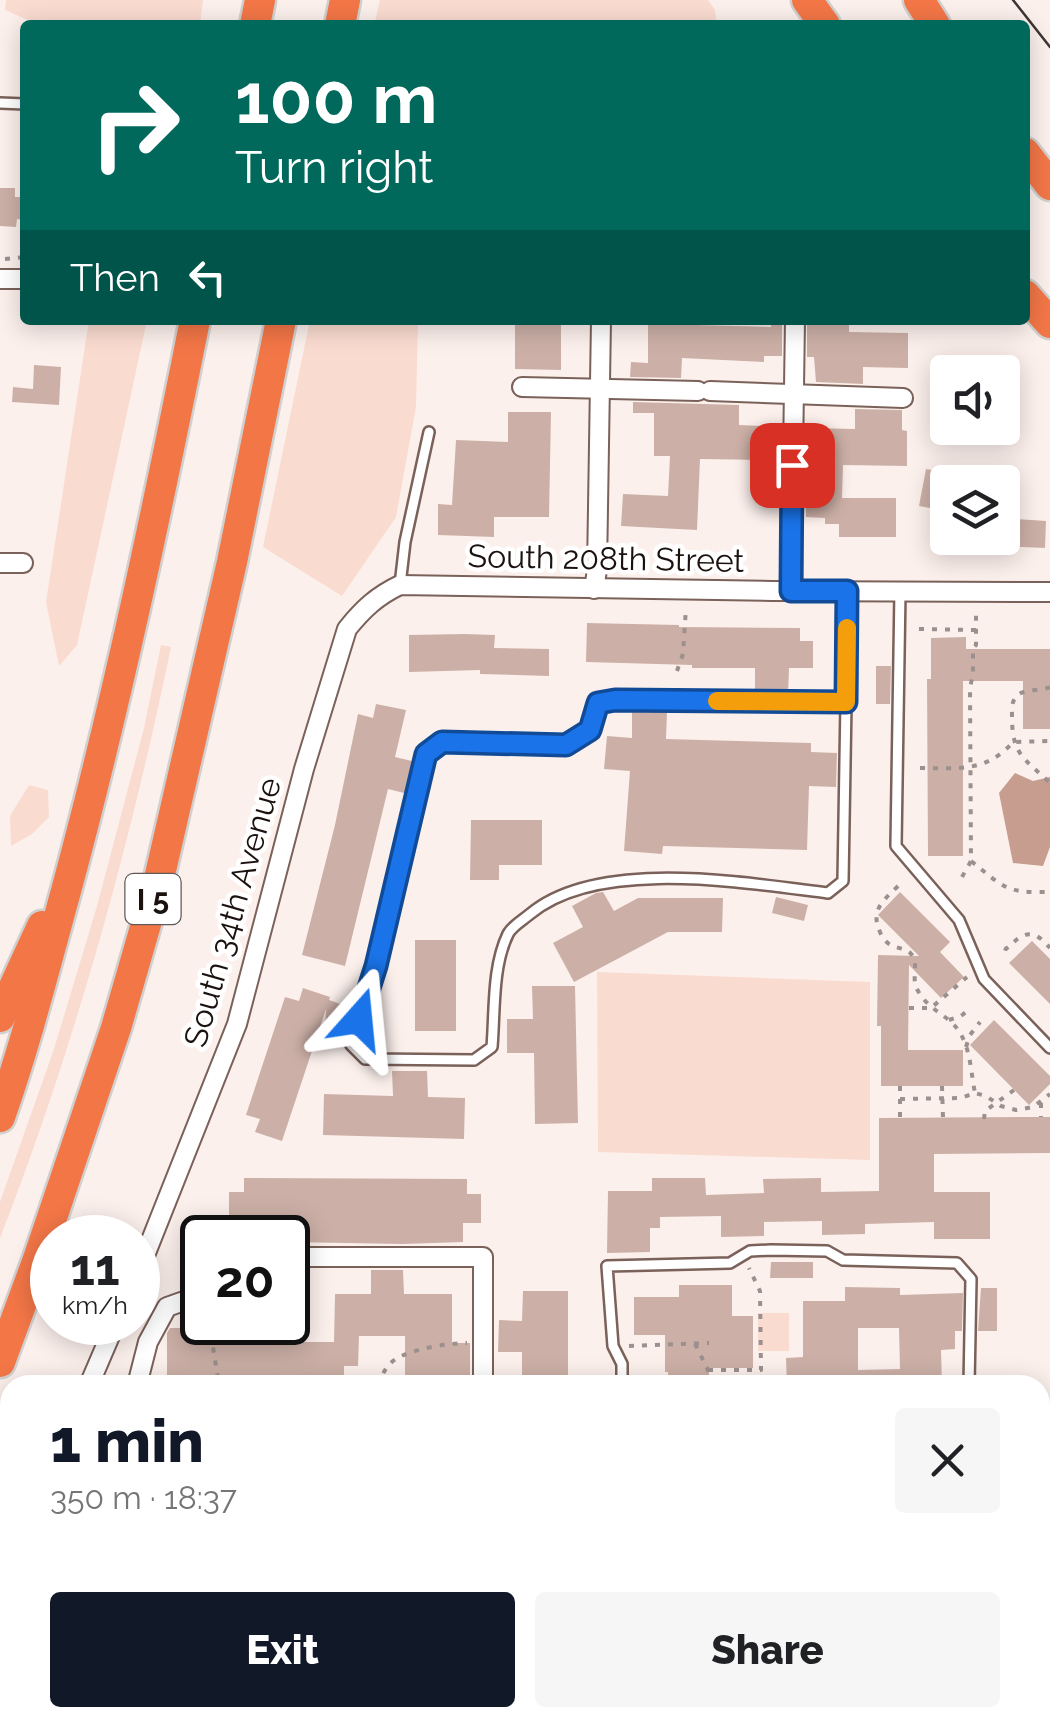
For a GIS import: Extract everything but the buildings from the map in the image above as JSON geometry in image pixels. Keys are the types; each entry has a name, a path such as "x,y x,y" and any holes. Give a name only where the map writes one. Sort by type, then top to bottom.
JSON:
{"highway":[{"path":"1030,159 1050,185"},
{"path":"1030,300 1050,323"},
{"path":"0,1118 24,1048 110,717 195,325"},
{"name":"I 5","path":"0,1362 116,1028 158,879 232,562 280,325"},
{"path":"0,1017 77,850"}],"street":[{"path":"594,589 601,325"},
{"path":"791,591 795,325"},
{"path":"522,387 903,398"},
{"path":"0,562 23,564"},
{"name":"South 208th Street","path":"400,585 1050,592"},
{"name":"South 34th Avenue","path":"160,1218 237,1024 304,769 346,629 379,595 400,585"},
{"path":"310,1256 482,1257 483,1375"},
{"path":"140,1375 148,1342 167,1306 180,1302"},
{"path":"93,1375 106,1345"},
{"path":"484,1727 492,1727"}],"lane":[{"path":"400,585 404,542 429,432"},
{"path":"846,702 615,700 598,703 590,730 566,745 442,742 426,754 376,966 350,1045 365,1059 474,1060 492,1047 499,964 510,931 542,904 585,886 621,879 730,881 828,893 843,881 846,702 847,591"},
{"path":"900,592 896,846 959,920 984,980 1050,1048"},
{"path":"622,1375 622,1364 612,1346 607,1266 730,1263 750,1251 771,1250 827,1252 844,1260 957,1262 971,1279 969,1375"}],"path":[{"path":"677,671 684,654 687,603"},
{"path":"962,878 971,861 970,689 976,604"},
{"path":"919,629 976,630"},
{"path":"1050,687 1020,693 1012,708 1013,742 1050,783"},
{"path":"920,768 970,767 994,760 1013,742 1050,741"},
{"path":"971,861 1003,887 1050,892"},
{"path":"898,886 877,908 876,921 888,943 913,956 915,984 920,994 955,1027 973,1070 974,1093"},
{"path":"1004,948 1030,933 1050,948"},
{"path":"931,1008 968,975"},
{"path":"908,1008 931,1008"},
{"path":"949,1020 971,1008"},
{"path":"955,1027 961,1016"},
{"path":"966,1047 980,1022"},
{"path":"900,1086 900,1118"},
{"path":"942,1086 943,1118"},
{"path":"984,1118 986,1111 1014,1090"},
{"path":"900,1099 961,1098 974,1093 1016,1110 1033,1107 1050,1094"},
{"path":"1041,1103 1042,1117"},
{"path":"708,1370 761,1370 760,1290 748,1270 749,1263"},
{"path":"382,1375 395,1359 458,1343"},
{"path":"626,1346 709,1343"},
{"path":"694,1344 710,1375"},
{"path":"213,1345 217,1375"}],"shaded area":[{"path":"6,0 203,0 201,20 28,20 5,10"},
{"path":"380,0 708,0 716,20 375,20"},
{"path":"88,325 146,325 77,645 59,666 46,602"},
{"path":"309,325 418,325 416,407 396,517 342,596 263,547"},
{"path":"161,645 171,647 98,946 52,1093 0,1238 0,1202 54,1049 97,906 144,728"},
{"path":"1015,773 1033,781 1050,777 1050,847 1043,866 1013,863 999,793"},
{"path":"29,785 48,790 49,817 32,834 11,846 10,816"},
{"path":"597,972 870,982 870,1160 598,1152"},
{"path":"758,1313 789,1313 789,1351 758,1351"}],"tram line":[{"path":"1013,0 1029,20"},
{"path":"1030,22 1050,47"}],"slow traffic":[{"path":"717,701 846,702 847,628"}],"route":[{"path":"359,1019 376,966 426,754 442,742 566,745 590,730 598,703 615,700 846,702 847,591 791,591 792,465"}]}
